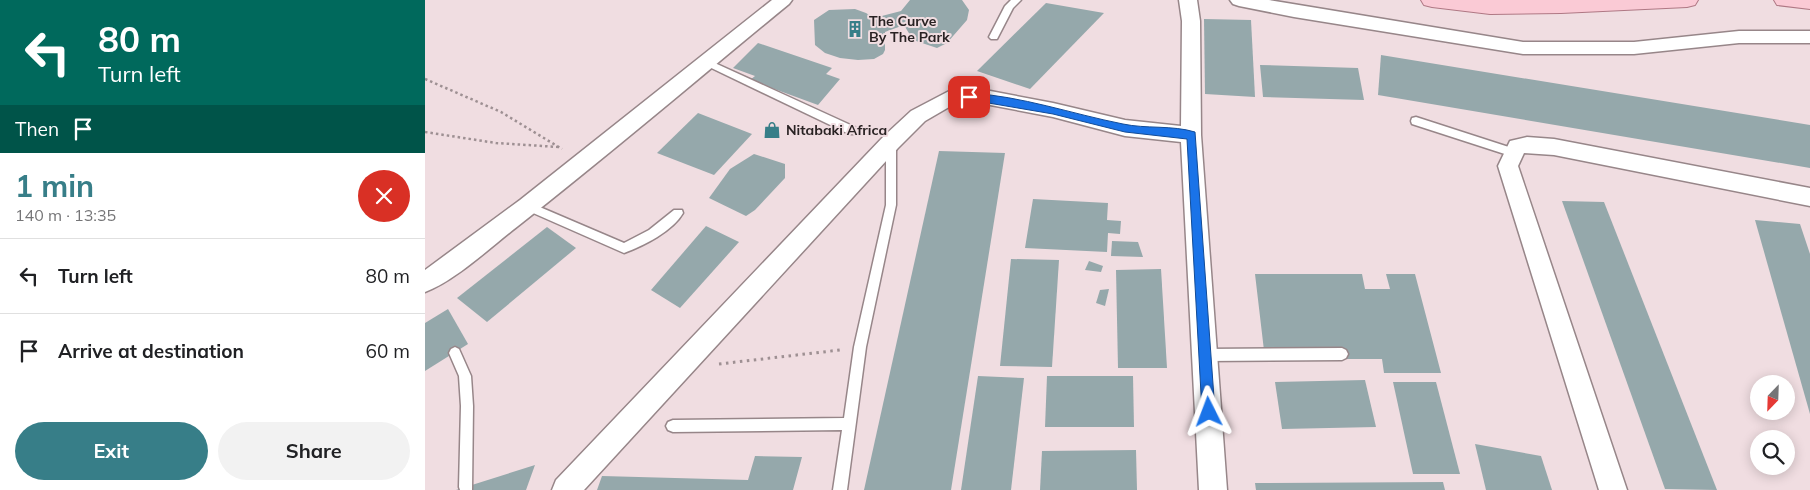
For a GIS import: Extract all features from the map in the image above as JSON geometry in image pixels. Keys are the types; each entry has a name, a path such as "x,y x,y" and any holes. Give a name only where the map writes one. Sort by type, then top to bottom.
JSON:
{"main road":[{"path":"1433,0 1489,7 1561,6 1687,0"},
{"path":"1785,0 1810,2"}],"street":[{"path":"425,282 452,264 528,206 783,0"},
{"path":"1188,0 1191,21 1191,135 1213,490"},
{"path":"1239,0 1294,12 1523,48 1634,48 1739,37 1810,37"},
{"path":"566,490 891,142 918,116 953,96 985,98 1033,106 1125,128 1191,135"},
{"path":"1613,490 1508,166 1517,147 1527,145 1554,147 1810,197"}],"lane":[{"path":"994,37 1009,6 1017,0"},
{"path":"706,62 853,131"},
{"path":"1416,121 1514,153"},
{"path":"840,490 860,347 891,204 891,142"},
{"path":"528,206 624,248 641,242 658,231 678,213"},
{"path":"455,352 465,376 466,487"},
{"path":"1205,355 1342,354"},
{"path":"673,426 849,424"}],"path":[{"path":"425,79 501,112 581,163"},
{"path":"425,132 496,144 558,147"},
{"path":"679,368 860,347"}],"building":[{"name":"The Curve By The Park","path":"910,0 962,0 969,10 967,20 947,43 937,48 913,40 904,25 885,32 885,50 883,54 874,59 840,58 825,53 815,45 814,20 829,10 855,9 874,18 901,11"},
{"path":"1046,3 1104,13 1030,89 977,71"},
{"path":"1204,19 1251,20 1255,97 1205,94"},
{"path":"758,43 832,68 826,74 840,79 818,105 750,80 755,76 733,68"},
{"path":"1381,55 1810,125 1810,168 1378,95"},
{"path":"1260,65 1358,68 1364,100 1263,97"},
{"path":"698,113 752,134 714,175 657,153"},
{"path":"939,151 1005,153 951,490 864,490"},
{"path":"754,154 785,164 785,178 755,210 746,216 709,198 730,169"},
{"path":"1033,199 1108,203 1107,220 1121,221 1120,234 1108,233 1107,252 1025,248"},
{"path":"1562,201 1604,202 1717,490 1665,489"},
{"path":"1755,220 1800,224 1810,254 1810,414"},
{"path":"706,226 739,242 680,308 651,290"},
{"path":"547,227 576,248 487,322 457,298"},
{"path":"1112,241 1138,242 1143,257 1111,256"},
{"path":"1011,259 1059,260 1052,367 1000,366"},
{"path":"1089,261 1103,266 1101,272 1085,270"},
{"path":"1161,269 1167,368 1118,368 1116,270"},
{"path":"1255,274 1362,274 1365,289 1390,289 1386,274 1415,274 1441,373 1384,373 1382,359 1265,359"},
{"path":"1109,289 1105,306 1096,303 1100,290"},
{"path":"448,309 468,344 425,371 425,323"},
{"path":"978,376 1024,378 1011,490 961,490"},
{"path":"1047,376 1133,376 1134,427 1045,427"},
{"path":"1365,380 1376,427 1282,429 1275,382"},
{"path":"1393,382 1436,382 1460,474 1413,474"},
{"path":"1475,444 1541,456 1552,490 1486,490"},
{"path":"1136,450 1137,490 1040,490 1042,451"},
{"path":"755,456 802,457 793,490 597,490 602,476 748,480"},
{"path":"535,465 526,490 456,490"},
{"path":"1443,482 1445,490 1256,490 1255,483"}],"place":[{"name":"The Curve By The Park","path":"855,29"},
{"name":"Nitabaki Africa","path":"772,130"}],"route":[{"path":"969,97 1053,110 1125,128 1191,135 1209,412"}]}
